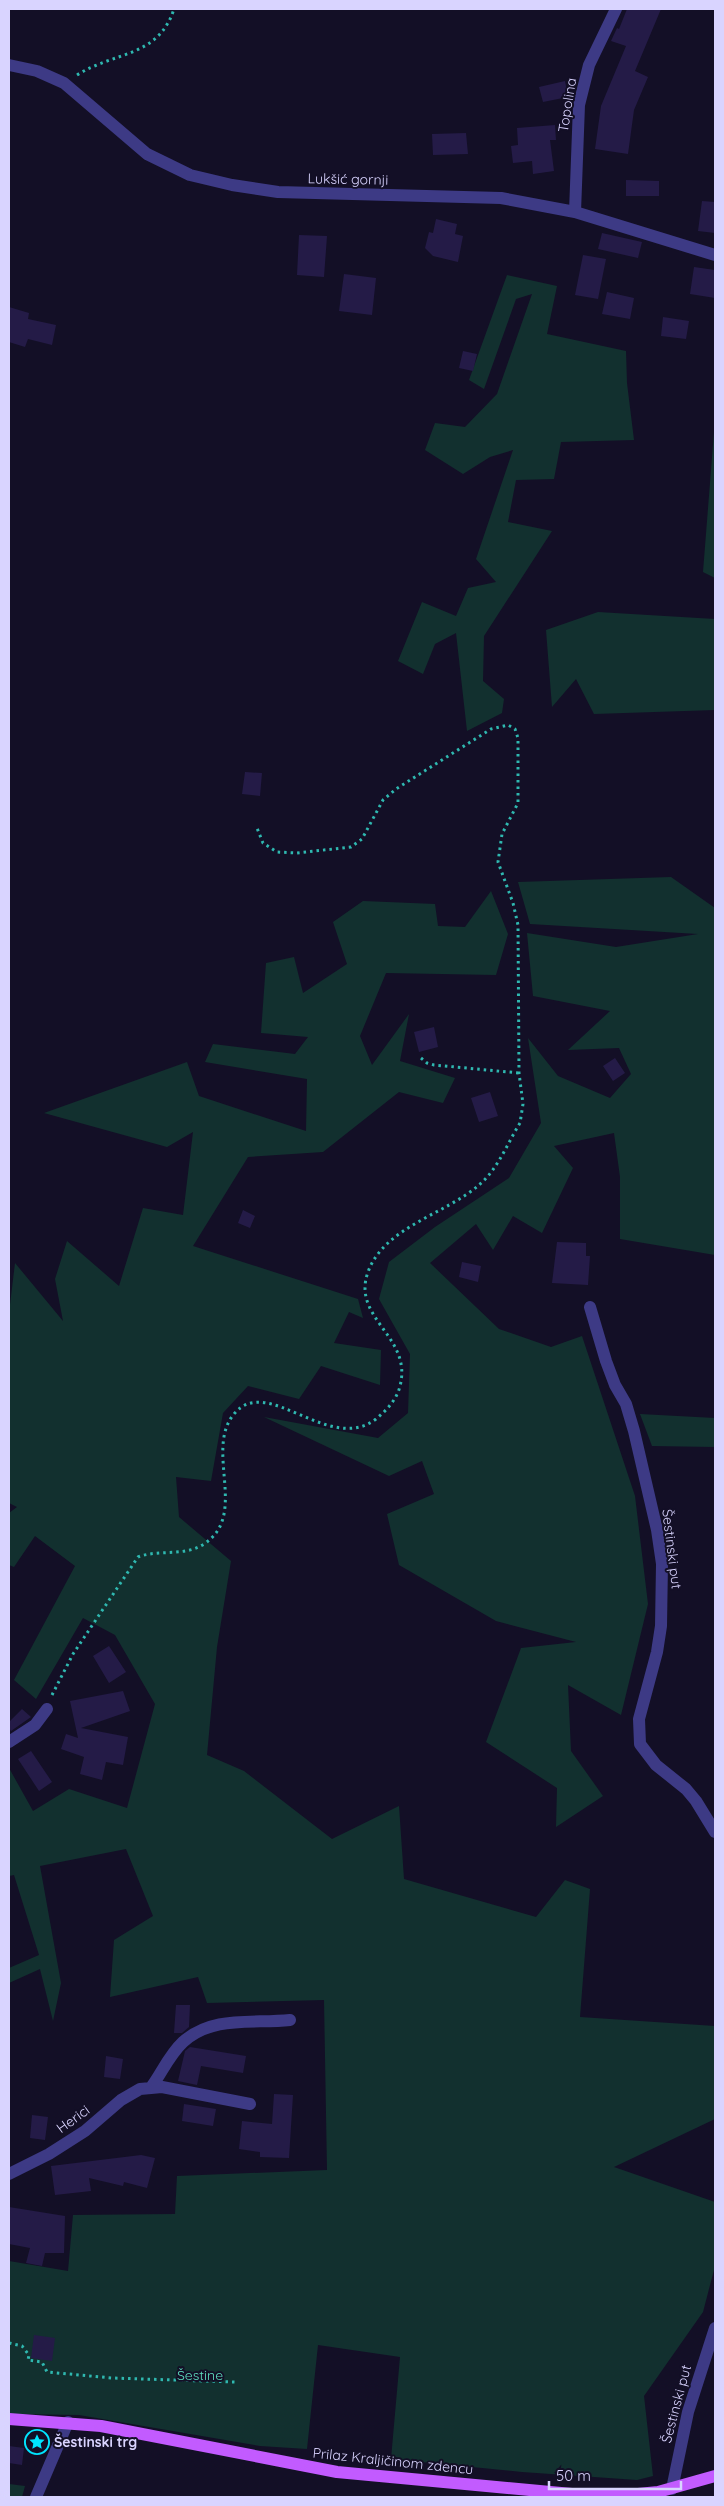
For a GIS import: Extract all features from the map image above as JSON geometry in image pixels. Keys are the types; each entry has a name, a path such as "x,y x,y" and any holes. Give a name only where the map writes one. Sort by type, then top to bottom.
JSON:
{"main road":[{"path":"9,2419 68,2422"},
{"name":"Prilaz Kraljičinom zdencu","path":"68,2422 101,2426 337,2472 606,2496 628,2496 672,2489 715,2476"}],"street":[{"name":"Topolina","path":"575,212 579,104 588,65 616,9"},
{"name":"Lukšić gornji","path":"9,65 36,71 64,83 147,154 173,168 206,179 255,190 296,193 501,198 575,212 715,255"},
{"name":"Šestinski put","path":"590,1307 612,1377 626,1404 634,1430 657,1530 662,1564 661,1626 657,1652 639,1719 640,1744 656,1766 686,1790 696,1801 715,1832"},
{"path":"9,1742 35,1726 47,1708"},
{"path":"250,2104 152,2086 183,2042 198,2032 227,2022 290,2020"},
{"name":"Herici","path":"9,2174 48,2154 85,2131 130,2094 152,2086"},
{"name":"Šestinski put","path":"672,2489 675,2467 688,2412 715,2328"},
{"path":"36,2497 68,2422"}],"path":[{"path":"64,83 96,64 151,44 160,35 174,9"},
{"path":"47,1708 73,1654 138,1557 152,1553 175,1553 194,1549 203,1544 216,1532 223,1516 225,1495 224,1437 233,1414 244,1404 252,1401 270,1403 311,1420 345,1429 368,1424 389,1406 399,1390 403,1372 402,1362 392,1341 368,1306 365,1285 368,1270 384,1248 401,1234 472,1192 490,1175 520,1123 523,1104 520,1073 518,925 513,902 498,862 500,840 518,803 518,744 515,729 508,725 491,729 396,789 383,800 362,838 351,847 277,852 263,843 257,828"},
{"path":"421,1058 427,1063 434,1065 520,1073"},
{"path":"9,2343 22,2346 29,2355 28,2360 42,2362 47,2372 112,2378 235,2382"}],"green space":[{"path":"507,275 557,286 547,334 626,351 627,383 634,440 561,442 554,479 516,480 508,522 552,531 484,636 483,681 504,699 502,713 467,731 456,633 435,644 423,674 398,661 422,602 456,616 468,588 496,582 476,559 513,450 490,457 463,474 425,450 435,423 465,427 497,394 532,294 516,299 484,389 469,380"},
{"path":"715,419 715,578 703,572"},
{"path":"598,612 715,619 715,710 594,714 576,679 552,707 546,630"},
{"path":"671,877 715,908 715,1255 620,1239 620,1177 614,1133 554,1146 573,1168 542,1233 513,1216 493,1250 476,1224 430,1263 499,1329 551,1347 582,1336 635,1496 648,1604 621,1715 568,1685 571,1751 603,1796 556,1827 557,1788 486,1742 521,1648 576,1642 496,1621 399,1565 387,1514 434,1494 422,1461 389,1476 264,1417 378,1438 408,1413 410,1354 379,1299 389,1262 435,1227 509,1178 541,1123 528,1038 558,1076 610,1098 631,1074 619,1048 568,1050 610,1011 533,996 527,933 616,947 698,934 530,924 518,882"},
{"name":"Šestine","path":"491,891 508,934 496,975 386,973 360,1036 372,1065 409,1014 400,1061 455,1078 443,1103 399,1092 323,1152 248,1157 193,1246 358,1299 363,1318 349,1312 334,1343 381,1350 380,1385 321,1366 299,1399 248,1386 223,1413 211,1481 176,1477 179,1517 231,1561 217,1647 207,1755 244,1771 332,1839 399,1806 404,1879 536,1917 565,1880 590,1889 580,2017 715,2026 715,2119 614,2167 715,2202 715,2266 703,2312 644,2396 653,2476 637,2480 522,2472 391,2459 400,2357 318,2345 307,2449 260,2446 79,2415 9,2414 9,2261 68,2271 73,2215 175,2214 177,2176 327,2170 324,2000 207,2003 198,1977 110,1997 114,1940 153,1916 126,1849 40,1866 61,1983 53,2021 40,1969 9,1983 9,1968 39,1955 14,1875 9,1876 9,1768 33,1811 69,1789 127,1808 155,1704 115,1635 83,1618 36,1699 14,1680 75,1566 35,1536 14,1567 9,1565 9,1513 17,1507 9,1503 9,1313 15,1263 63,1321 55,1279 67,1241 119,1286 143,1208 183,1215 193,1132 167,1147 44,1113 187,1062 199,1096 306,1131 307,1079 205,1062 213,1044 295,1054 308,1037 261,1033 266,963 294,957 303,993 347,964 333,922 363,901 435,904 438,926 465,927"},
{"path":"640,1414 715,1418 715,1447 652,1446"},
{"path":"9,2484 25,2486 22,2497 9,2497"}],"building":[{"path":"627,9 661,9 635,71 648,77 634,110 628,154 595,149 601,106 626,46 611,41 617,28 619,29"},
{"path":"565,81 568,97 543,102 539,87"},
{"path":"555,125 556,140 550,140 554,171 533,174 532,161 513,163 511,146 518,145 517,128"},
{"path":"466,133 468,154 433,155 432,134"},
{"path":"626,180 659,181 659,196 626,196"},
{"path":"702,201 715,202 715,233 698,231"},
{"path":"436,219 457,224 455,234 463,236 458,262 433,256 425,248 429,232 433,233"},
{"path":"602,233 642,242 638,258 598,249"},
{"path":"299,235 327,236 324,277 297,275"},
{"path":"583,255 606,259 598,299 575,295"},
{"path":"694,267 715,270 715,298 690,294"},
{"path":"344,274 376,278 372,315 339,311"},
{"path":"607,292 634,298 630,319 602,314"},
{"path":"9,307 29,313 28,319 56,325 52,345 28,339 25,347 9,342"},
{"path":"663,317 689,321 686,339 661,336"},
{"path":"463,351 477,354 473,371 459,368"},
{"path":"245,772 262,773 260,796 242,794"},
{"path":"434,1027 438,1047 419,1052 414,1032"},
{"path":"615,1058 625,1073 613,1081 603,1066"},
{"path":"490,1092 498,1116 479,1122 471,1098"},
{"path":"243,1210 255,1216 250,1228 238,1223"},
{"path":"557,1242 586,1243 586,1256 590,1256 588,1285 552,1283"},
{"path":"462,1262 481,1266 478,1282 459,1277"},
{"path":"109,1646 126,1672 109,1683 93,1656"},
{"path":"123,1691 130,1711 81,1728 128,1737 123,1765 106,1762 102,1780 80,1774 84,1757 61,1749 66,1734 78,1738 70,1701"},
{"path":"22,1709 31,1717 11,1731 9,1722"},
{"path":"31,1751 52,1782 39,1791 18,1759"},
{"path":"176,2005 190,2005 189,2027 182,2033 174,2033"},
{"path":"190,2047 246,2056 243,2073 201,2066 197,2085 178,2081 185,2051"},
{"path":"106,2056 123,2059 120,2079 104,2077"},
{"path":"274,2094 293,2095 289,2158 260,2157 260,2152 239,2149 242,2121 272,2124"},
{"path":"184,2104 216,2109 213,2126 182,2121"},
{"path":"32,2115 48,2117 45,2140 30,2138"},
{"path":"141,2155 155,2158 147,2188 124,2182 123,2186 89,2178 91,2191 55,2195 51,2166"},
{"path":"9,2207 65,2216 64,2253 45,2253 42,2266 26,2263 30,2248 9,2244"},
{"path":"34,2335 55,2338 52,2361 31,2358"},
{"path":"9,2446 24,2448 22,2465 9,2463"}],"place":[{"name":"Šestinski trg","path":"37,2442"}]}
